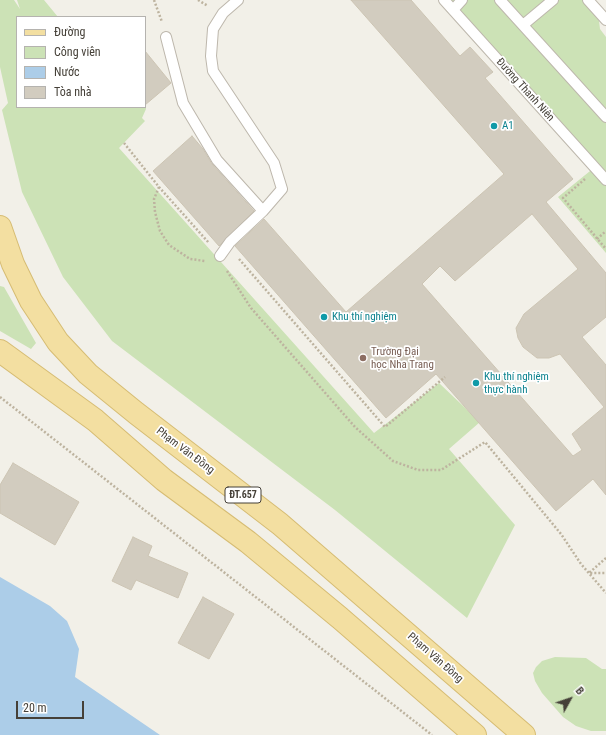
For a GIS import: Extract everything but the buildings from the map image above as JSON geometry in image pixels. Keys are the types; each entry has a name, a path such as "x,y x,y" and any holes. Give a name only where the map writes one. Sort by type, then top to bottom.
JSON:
{"main road":[{"name":"Phạm Văn Đồng","path":"0,227 12,264 31,301 58,342 88,374 136,414 280,524 524,735"},
{"path":"0,351 95,420 164,480"},
{"path":"0,366 42,393 164,480 254,547 340,618 475,735"}],"lane":[{"path":"220,256 230,242 264,211 282,189 274,163 213,71 211,56 213,29 223,13 238,0"},
{"name":"Đường Thanh Niên","path":"444,0 606,180"},
{"path":"453,10 462,0"},
{"path":"500,0 606,117"},
{"path":"523,25 553,0"},
{"path":"588,0 606,20"},
{"path":"166,37 183,103 217,160 264,211"}],"path":[{"path":"124,143 159,187 220,256 225,268 251,308 355,427 393,462 418,470 441,470 485,442 561,534 589,573 606,593"},
{"path":"588,176 563,198 606,249"},
{"path":"159,187 154,200 155,212 160,231 169,245 190,259 211,261 220,256 229,248 385,427 445,377"},
{"path":"597,239 606,231"},
{"path":"0,397 432,735"},
{"path":"589,573 606,558"},
{"path":"589,573 606,573"}],"green space":[{"path":"0,0 14,0 20,9 17,0 44,0 57,16 16,16 16,108 146,108 142,118 145,121 119,148 374,433 439,383 480,422 449,449 515,525 467,618 335,510 112,341 63,277 22,192 2,110 8,103 0,67"},
{"path":"450,0 588,0 599,21 600,29 606,37 606,253 558,197 595,167"},
{"path":"0,286 4,287 36,343 31,349 0,331"},
{"path":"555,657 586,658 602,669 606,669 606,731 591,731 576,726 563,717 542,693 535,681 533,673 542,661"}],"water":[{"path":"0,577 50,606 67,621 79,649 75,677 160,735 0,735"}],"place":[{"name":"A1","path":"494,126"},
{"name":"Khu thí nghiệm","path":"324,317"},
{"name":"Trường Đại học Nha Trang","path":"363,358"},
{"name":"Khu thí nghiệm thực hành","path":"476,383"}]}
